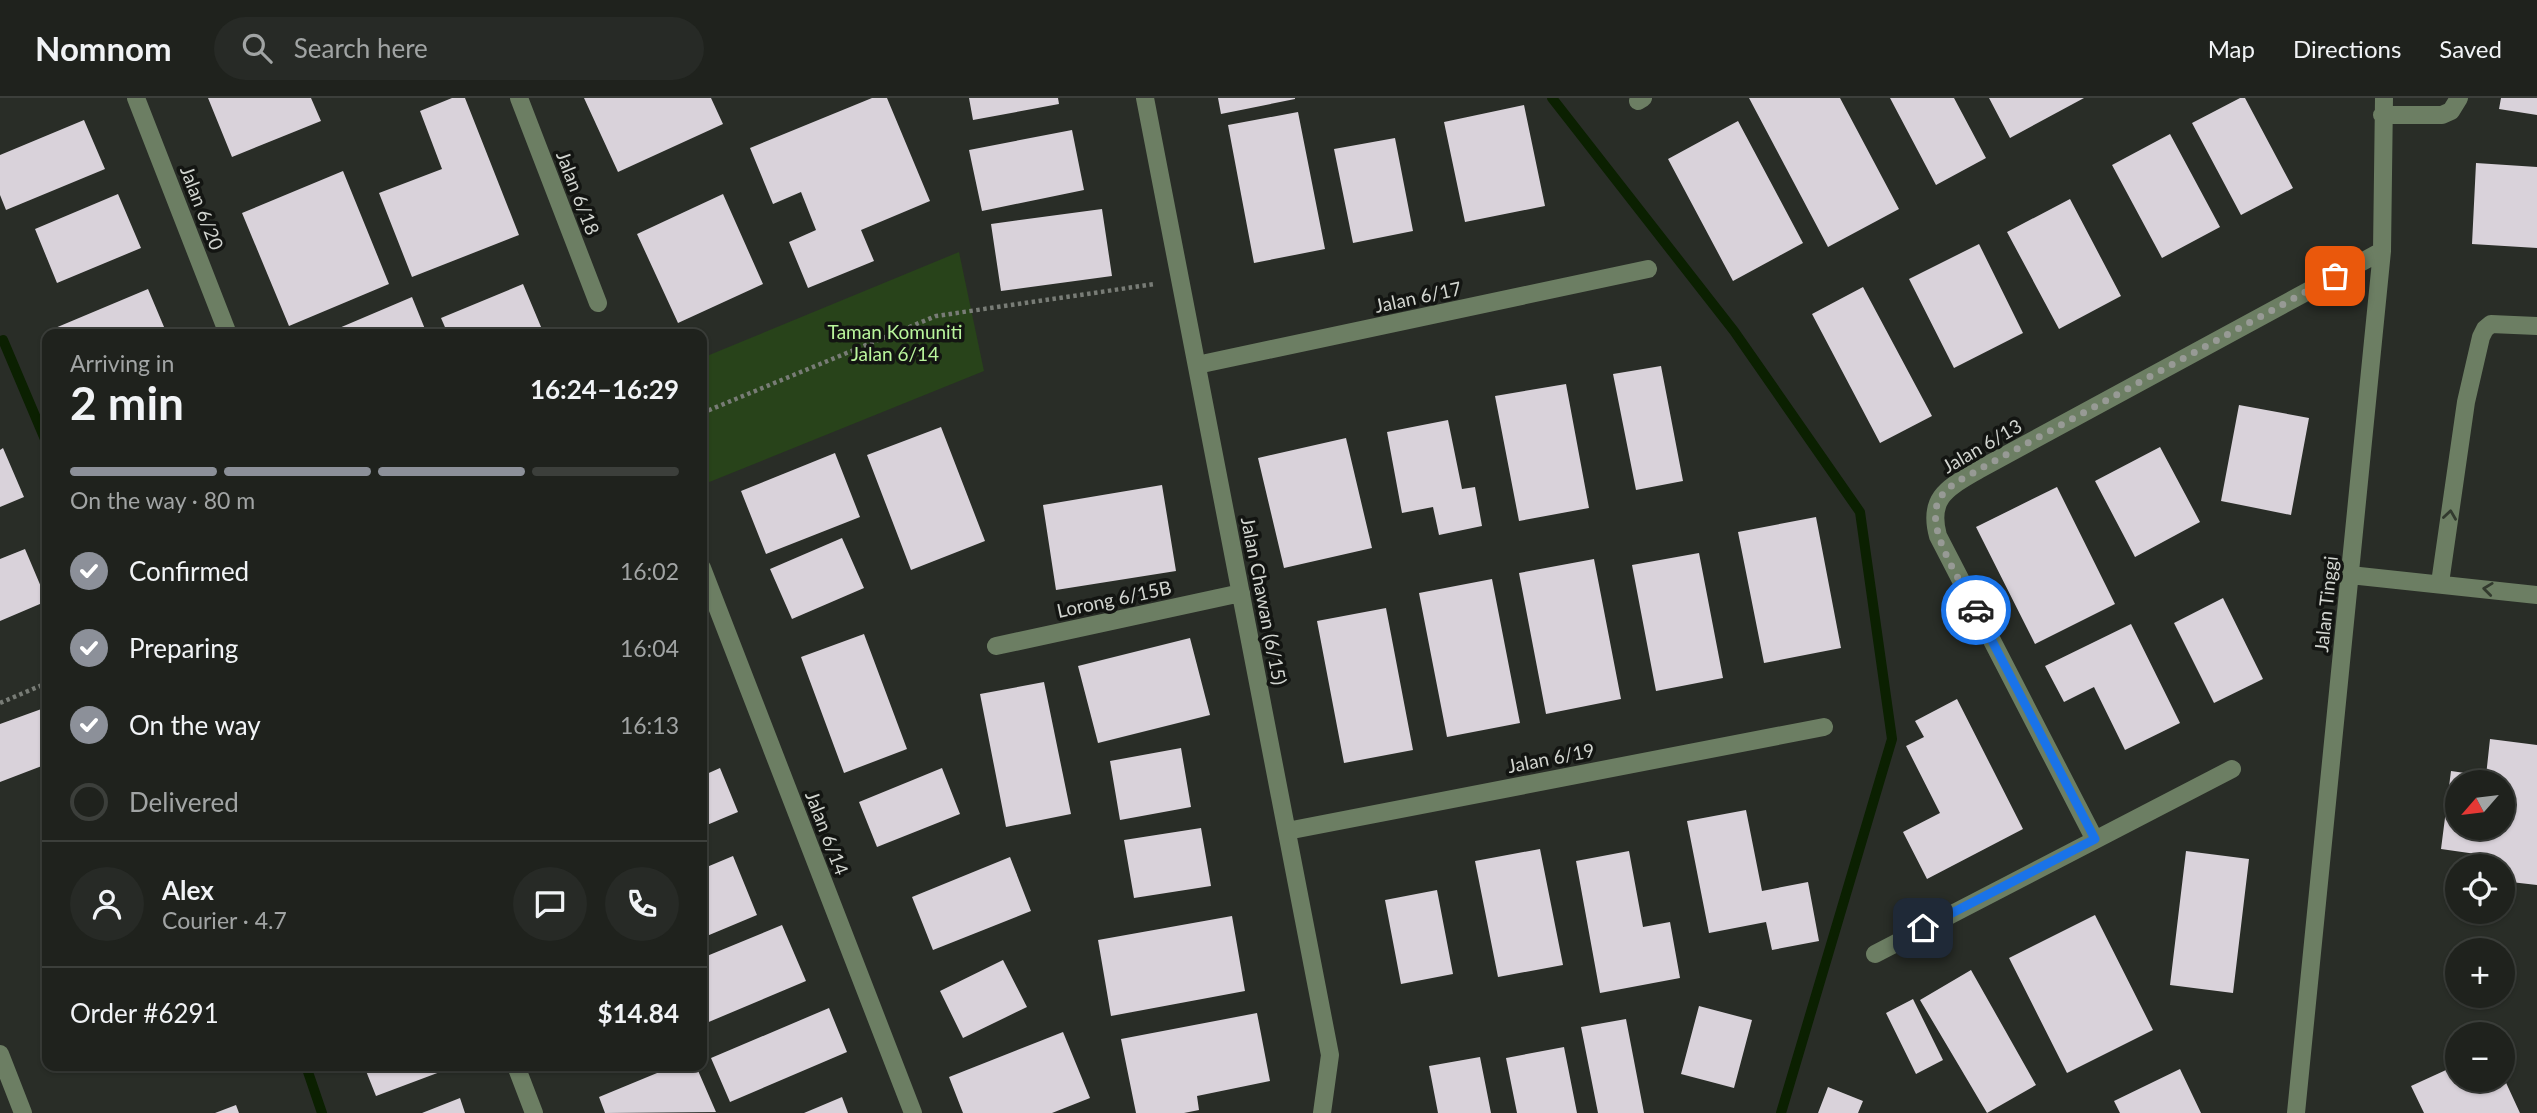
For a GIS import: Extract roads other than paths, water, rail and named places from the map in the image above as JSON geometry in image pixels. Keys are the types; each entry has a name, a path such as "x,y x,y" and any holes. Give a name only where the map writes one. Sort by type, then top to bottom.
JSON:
{"street":[{"name":"Jalan 6/20","path":"136,98 226,329"},
{"name":"Jalan 6/18","path":"519,98 598,303"},
{"name":"Jalan Chawan (6/15)","path":"1145,98 1330,1055 1322,1113"},
{"path":"2383,107 2442,116 2451,111 2459,98"},
{"name":"Jalan Tinggi","path":"2297,1113 2382,251 2383,107"},
{"name":"Jalan 6/13","path":"2095,839 1938,536 1934,522 1938,501 1952,485 1980,469 2382,251"},
{"name":"Jalan 6/17","path":"1197,365 1648,270"},
{"path":"2440,583 2466,402 2484,329 2491,324 2537,326"},
{"path":"2350,575 2537,595"},
{"name":"Jalan 6/14","path":"707,581 913,1113"},
{"name":"Lorong 6/15B","path":"996,646 1241,593"},
{"name":"Jalan 6/19","path":"1287,831 1824,727"},
{"path":"1875,954 2232,769"},
{"path":"0,1054 23,1113"},
{"path":"518,1071 534,1113"}],"waterway":[{"path":"1552,98 1734,331 1860,512 1892,739 1781,1113"},
{"path":"3,340 42,432"},
{"path":"308,1071 322,1113"}],"park label":[{"name":"Taman Komuniti Jalan 6/14","path":"895,343"}]}
